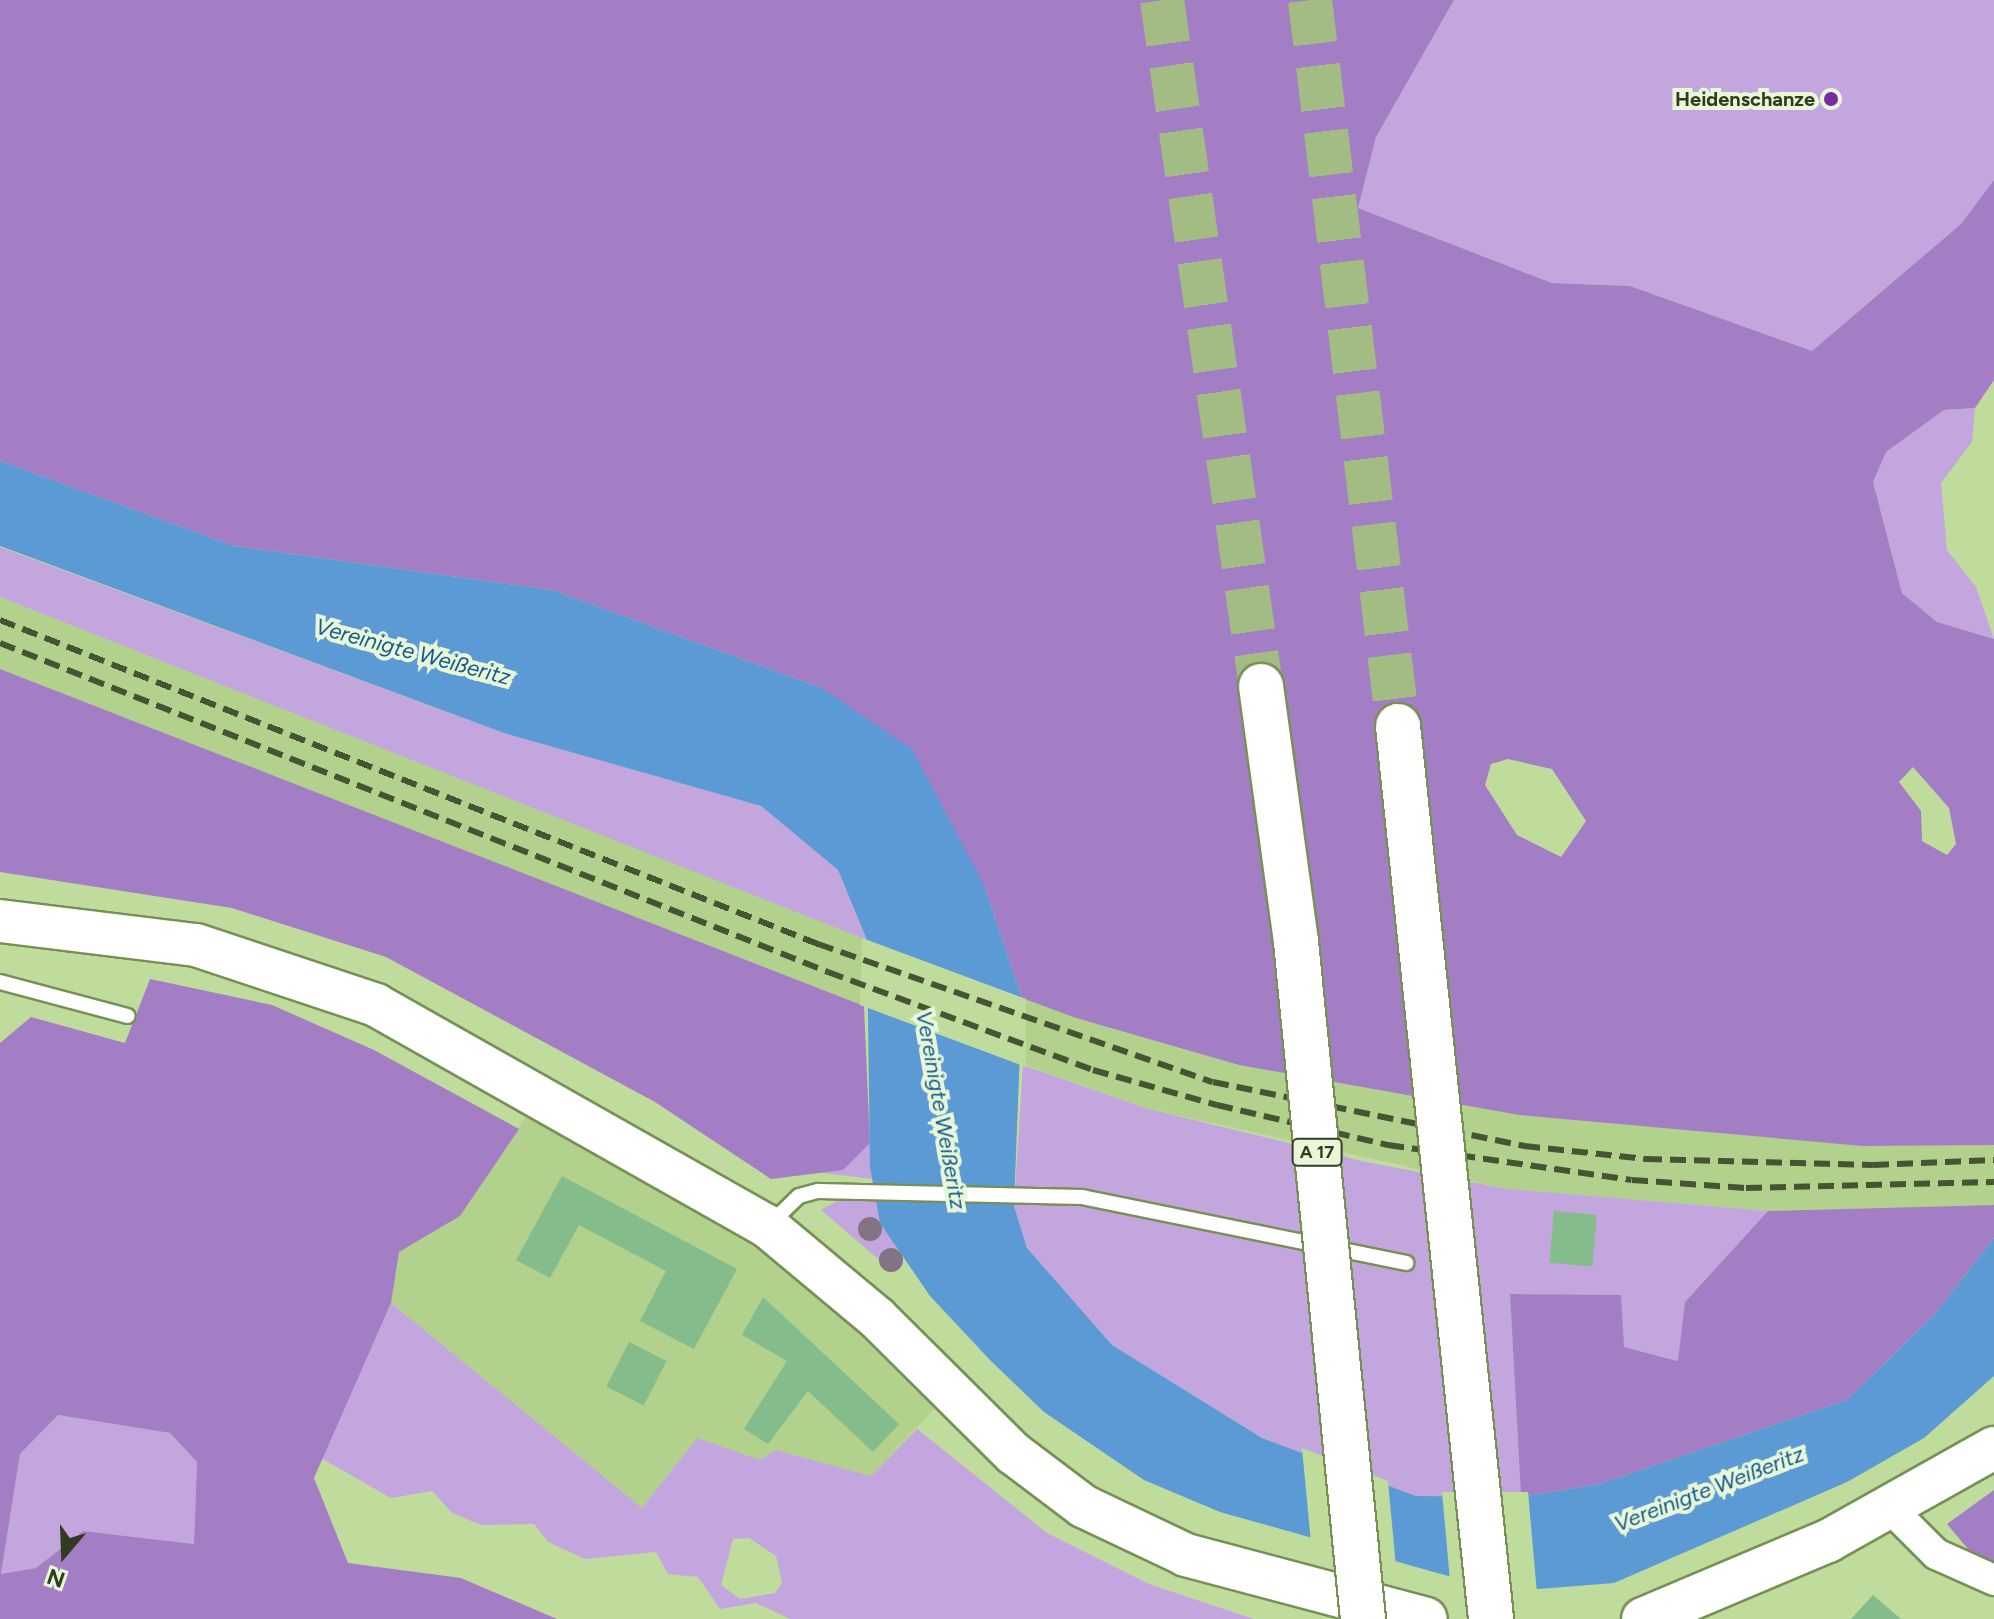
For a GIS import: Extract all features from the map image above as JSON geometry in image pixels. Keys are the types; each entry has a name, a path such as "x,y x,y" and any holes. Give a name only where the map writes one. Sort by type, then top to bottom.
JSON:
{"highway":[{"name":"A 17","path":"1261,686 1296,942 1363,1619"},
{"path":"1398,726 1491,1619"}],"main road":[{"path":"0,921 196,945 324,982 686,1174 767,1226 877,1318 1013,1453 1083,1506 1186,1555 1426,1619"},
{"path":"1643,1619 1891,1509 1994,1448"}],"street":[{"path":"1891,1509 1936,1554 1994,1580"}],"lane":[{"path":"0,982 128,1016"},
{"path":"767,1226 799,1196 852,1190 1082,1197 1406,1263"}],"shaded area":[{"path":"0,0 1454,0 1376,137 1358,208 1552,283 1630,286 1812,351 1961,224 1994,180 1994,380 1975,408 1944,410 1886,452 1873,482 1902,593 1937,622 1994,639 1994,1145 1862,1146 1519,1115 1239,1065 1076,1018 1022,998 984,885 822,688 552,590 234,546 0,461","holes":["1508,759 1552,769 1586,821 1561,857 1517,835 1485,785 1491,764","1913,767 1949,808 1956,844 1947,855 1922,841 1921,811 1899,782"]},
{"path":"1454,0 1994,0 1994,180 1961,224 1812,351 1630,286 1552,283 1358,208 1376,137"},
{"path":"1975,408 1972,442 1941,483 1947,550 1976,587 1994,639 1937,622 1902,593 1873,482 1886,452 1944,410"},
{"path":"0,547 504,733 761,806 838,870 867,940 0,597"},
{"path":"0,597 1076,1018 1239,1065 1519,1115 1862,1146 1994,1145 1994,1205 1768,1211 1508,1189 1145,1108 829,994 0,669"},
{"path":"0,669 864,1006 870,1143 843,1170 771,1179 655,1102 386,957 232,908 0,872"},
{"path":"150,979 272,1005 374,1050 519,1129 460,1216 399,1252 391,1303 314,1478 348,1563 461,1578 557,1619 0,1619 0,1043 31,1017 125,1043","holes":["58,1415 170,1433 197,1462 194,1544 83,1531 36,1568 1,1574 20,1454"]},
{"path":"1023,1065 1145,1108 1366,1162 1508,1189 1768,1211 1685,1302 1679,1361 1624,1347 1510,1294 1521,1497 1416,1496 1262,1438 1112,1345 1027,1248 1014,1206"},
{"path":"528,1113 757,1245 834,1309 934,1409 871,1476 776,1450 760,1461 697,1438 642,1508 391,1303 399,1252 460,1216"},
{"path":"864,1143 870,1143 873,1179 799,1170 843,1170"},
{"path":"837,1201 877,1201 902,1260 891,1270 821,1210"},
{"path":"1994,1205 1994,1238 1935,1314 1847,1400 1600,1484 1521,1497 1510,1294 1621,1295 1624,1347 1678,1361 1685,1302 1768,1211"},
{"path":"391,1303 642,1508 697,1438 760,1460 776,1450 871,1476 917,1429 1047,1533 1149,1584 1254,1619 790,1619 756,1603 720,1609 698,1577 668,1574 656,1552 585,1559 548,1542 534,1524 481,1525 452,1513 432,1491 391,1498 321,1458","holes":["749,1538 776,1556 782,1583 775,1593 740,1599 721,1585 733,1539"]},
{"path":"58,1415 170,1433 197,1462 194,1544 83,1531 36,1568 1,1574 20,1454"},
{"path":"1994,1490 1994,1567 1966,1556 1968,1549 1947,1524"}],"water":[{"name":"Vereinigte Weißeritz","path":"0,461 234,546 552,590 822,688 912,749 984,885 1022,998 1014,1206 1027,1248 1112,1345 1262,1438 1416,1496 1521,1497 1600,1484 1847,1400 1935,1314 1994,1238 1994,1376 1924,1438 1847,1482 1614,1583 1526,1590 1459,1579 1220,1512 1144,1480 1044,1412 990,1360 930,1296 880,1223 870,1167 867,940 838,870 761,806 504,733 0,546"}],"pier":[{"path":"862,938 1026,999 1026,1067 860,1005"},
{"path":"1302,1448 1388,1481 1396,1567 1311,1543"},
{"path":"1442,1492 1528,1492 1537,1593 1450,1581"}],"building":[{"path":"562,1176 737,1269 694,1349 640,1321 666,1271 579,1225 550,1278 516,1260"},
{"path":"1554,1211 1597,1215 1592,1267 1549,1263"},
{"path":"763,1297 899,1424 873,1452 808,1391 768,1444 744,1429 787,1361 742,1335"},
{"path":"629,1342 666,1361 644,1406 606,1387"},
{"path":"1873,1595 1901,1619 1851,1619"}],"tunnel":[{"path":"1162,0 1261,686"},
{"path":"1310,0 1398,726"}],"railway":[{"path":"0,620 818,944 1213,1082 1524,1146 1646,1159 1873,1165 1994,1160"},
{"path":"0,643 828,972 1093,1070 1217,1105 1388,1145 1632,1180 1746,1188 1994,1182"}],"place":[{"name":"Heidenschanze","path":"1831,99"}]}
